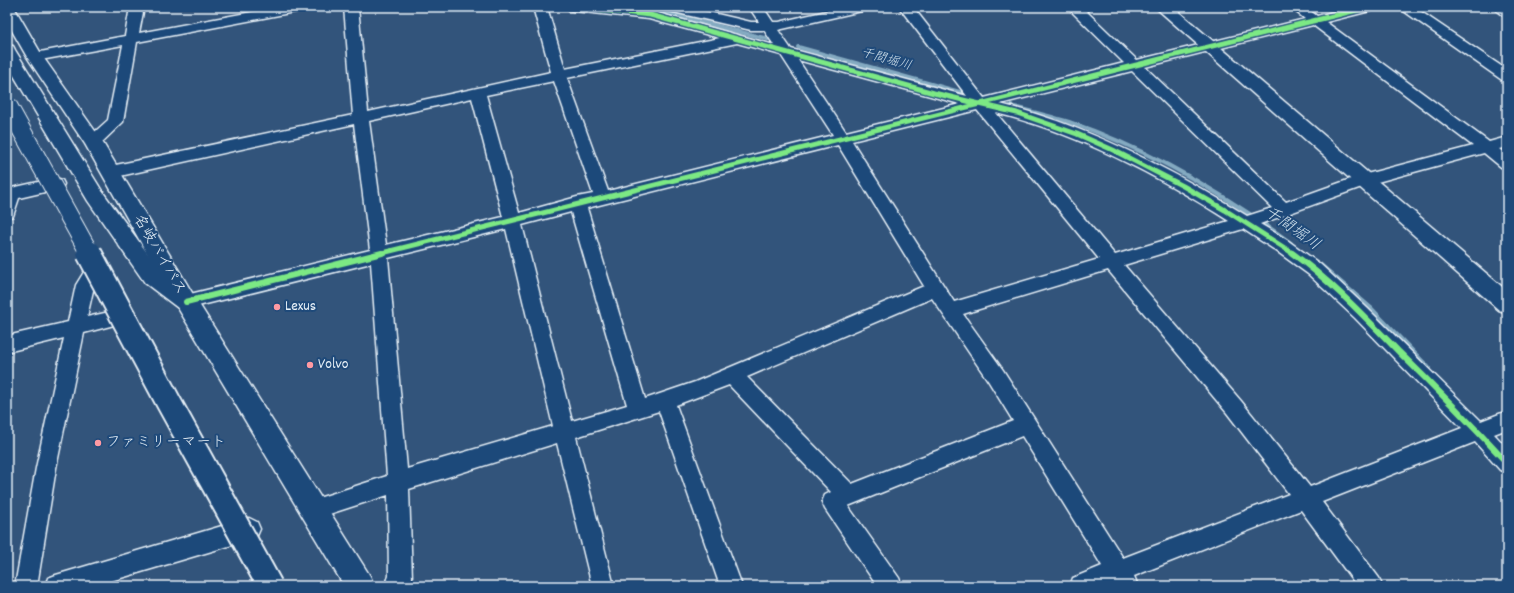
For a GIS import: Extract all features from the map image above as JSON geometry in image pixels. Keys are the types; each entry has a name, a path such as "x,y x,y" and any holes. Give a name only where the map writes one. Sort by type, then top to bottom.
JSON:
{"main road":[{"path":"1163,7 1507,304"},
{"name":"名岐バイパス","path":"7,8 35,57 94,142 186,302 360,586"},
{"path":"7,50 95,196 153,276 186,302"},
{"path":"7,93 98,264 249,529 279,586"},
{"path":"7,104 117,304 172,410 270,586"}],"street":[{"path":"94,142 115,122 137,7"},
{"path":"35,57 300,7"},
{"path":"351,7 361,118 379,254 398,482 401,579 396,586"},
{"path":"540,7 559,75 602,197"},
{"path":"574,7 650,15 787,53 1017,113 1077,134 1113,150 1183,186 1247,222 1314,269 1491,426 1507,463"},
{"path":"670,7 751,26 779,26 861,7"},
{"path":"756,7 842,138 935,289 996,376 1122,579"},
{"path":"906,7 982,105 1111,262 1234,407 1306,499 1371,586"},
{"path":"1074,7 1277,212"},
{"path":"1297,7 1507,163"},
{"path":"186,302 961,107 982,105 1132,65 1369,7"},
{"path":"1405,7 1507,77"},
{"path":"1499,7 1507,12"},
{"path":"111,172 559,75 738,39"},
{"path":"478,93 512,220 604,586"},
{"path":"950,311 1247,222 1365,180 1487,149 1507,142"},
{"path":"7,212 10,194 56,184"},
{"path":"577,203 638,410"},
{"path":"26,586 46,468 85,285 98,264"},
{"path":"314,510 398,482 665,401 733,376 804,344 935,289"},
{"path":"7,344 127,315"},
{"path":"733,376 849,496"},
{"path":"665,401 731,586"},
{"path":"892,586 833,502 1027,425"},
{"path":"1081,586 1122,579 1306,499 1491,426"},
{"path":"56,586 249,529"}],"waterway":[{"name":"千間堀川","path":"643,7 768,39"},
{"name":"千間堀川","path":"798,47 967,94"},
{"name":"千間堀川","path":"1010,106 1069,122 1128,145 1212,190 1291,243"},
{"name":"千間堀川","path":"1320,265 1370,308 1428,368"}],"cycle path":[{"path":"574,7 650,15 934,93 1017,113 1077,134 1113,150 1183,186 1225,210 1281,245 1314,269 1361,313 1478,431 1507,463"},
{"path":"186,302 1369,7"}],"place":[{"name":"Lexus","path":"277,307"},
{"name":"Volvo","path":"310,365"},
{"name":"ファミリーマート","path":"98,443"}]}
